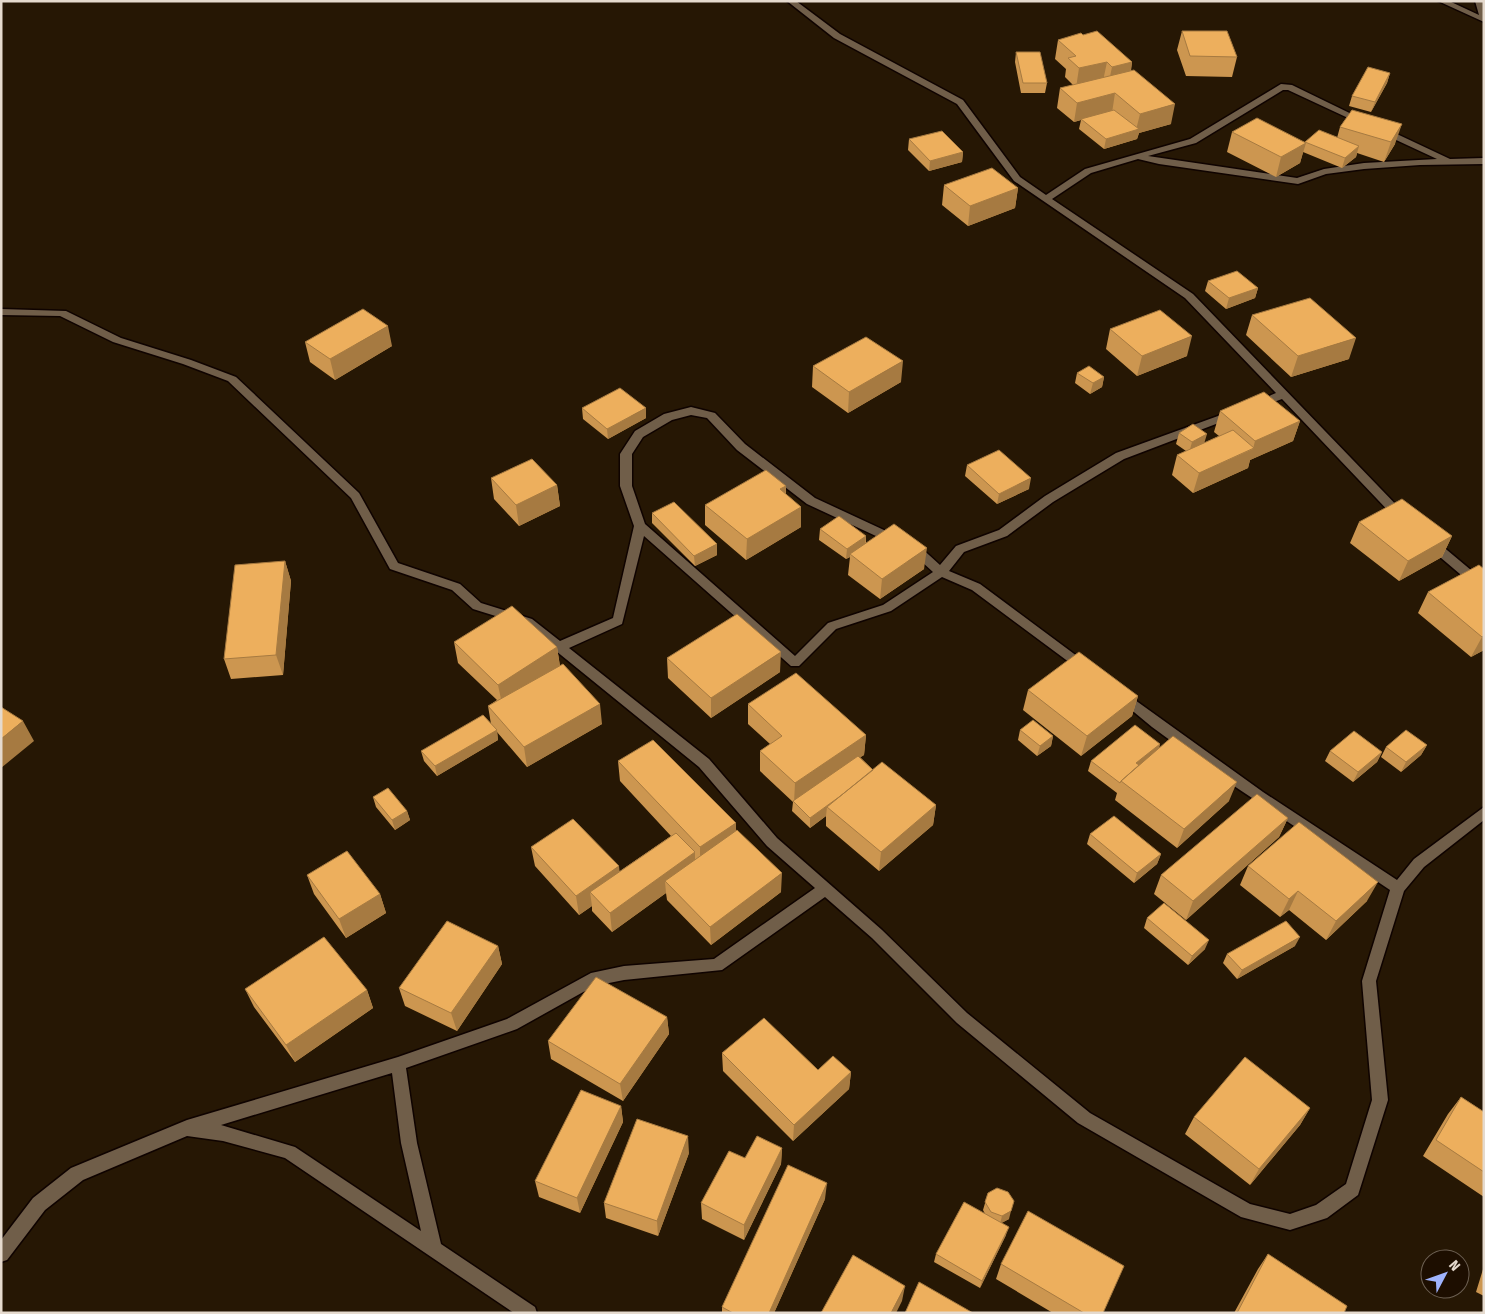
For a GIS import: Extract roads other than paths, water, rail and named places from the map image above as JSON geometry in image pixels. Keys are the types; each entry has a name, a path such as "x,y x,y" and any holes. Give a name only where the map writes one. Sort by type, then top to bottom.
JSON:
{"street":[{"path":"791,1 838,36 960,102 1017,179 1189,296 1411,526"},
{"path":"1442,1 1484,18"},
{"path":"1480,1 1484,18"},
{"path":"1046,199 1088,171 1193,141 1282,87 1289,88 1450,162"},
{"path":"1138,156 1159,161 1298,181 1324,172 1364,166 1484,161"},
{"path":"1,312 62,313 117,340 187,362 232,379 355,496 394,566 456,587 477,606 528,622 704,763 772,842 877,934 962,1018 1084,1118 1247,1212 1290,1222 1321,1212 1352,1189 1380,1100 1369,981 1398,888 1419,863 1484,812"},
{"path":"1092,673 1030,625 976,587 941,572 913,547 875,532 812,502 741,447 711,415 691,411 668,417 639,434 626,454 626,486 640,526 795,663 832,626 887,608 941,572 960,549 1003,533 1049,499 1120,456 1284,394"},
{"path":"558,647 618,621 640,526"},
{"path":"1426,538 1484,588"},
{"path":"1115,691 1161,727 1296,822 1398,888"},
{"path":"1,1254 39,1204 77,1174 187,1128 398,1064 512,1024 591,980 624,973 717,966 825,889"},
{"path":"398,1064 409,1143 433,1247"},
{"path":"187,1128 223,1133 289,1152 529,1313"}]}
